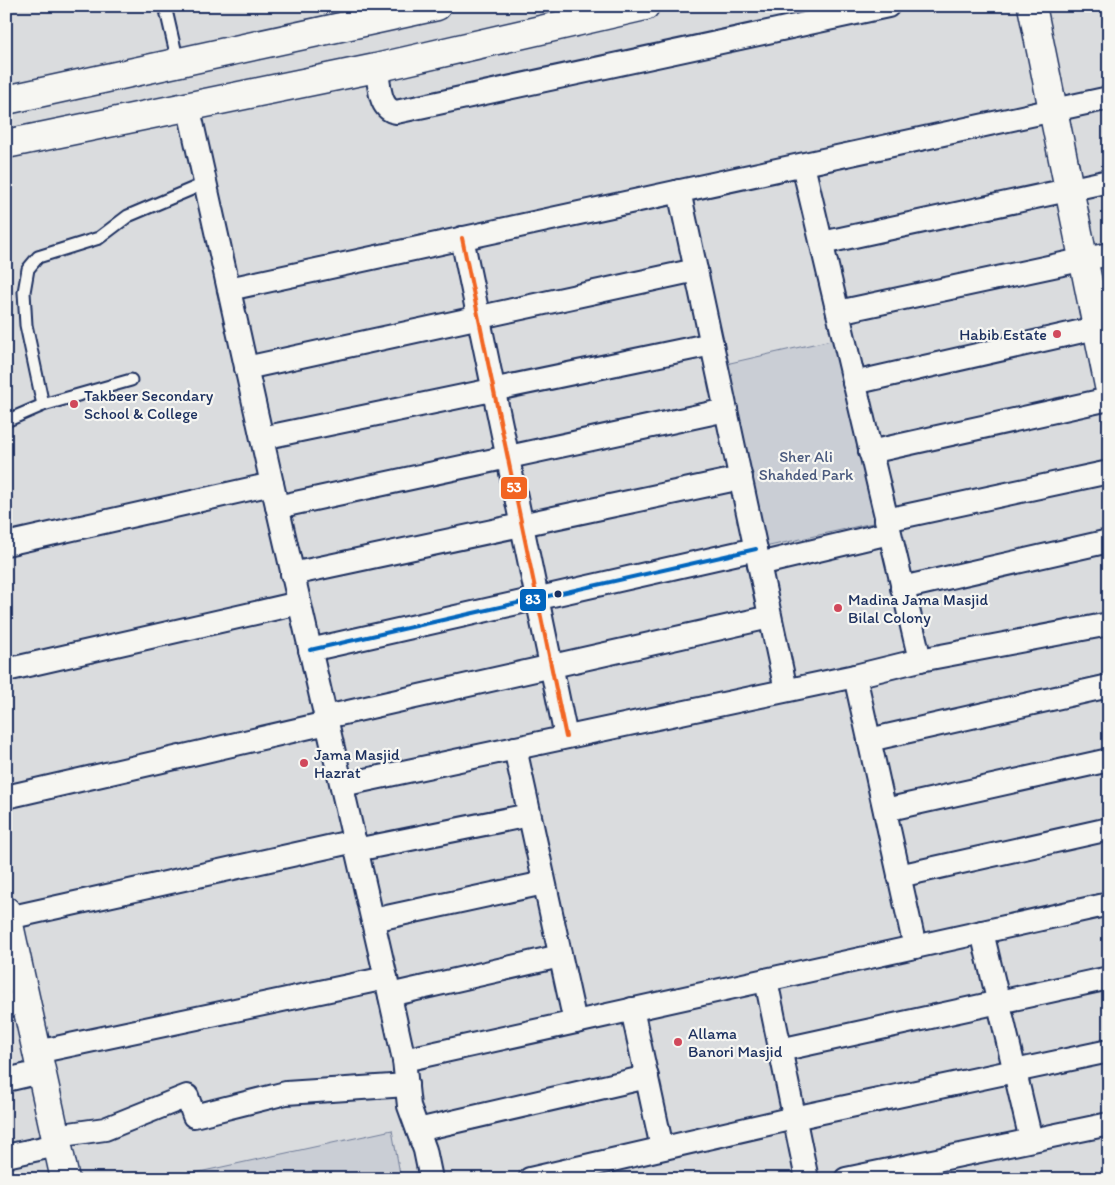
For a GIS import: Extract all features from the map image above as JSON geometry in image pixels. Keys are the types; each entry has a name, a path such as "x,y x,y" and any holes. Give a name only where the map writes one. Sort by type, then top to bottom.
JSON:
{"street":[{"path":"6,100 436,6"},
{"path":"6,144 188,105 378,74 645,6"},
{"path":"378,74 384,105 389,111 396,112 888,6"},
{"path":"1032,6 1069,190 1096,257 1109,386"},
{"path":"229,289 1109,98"},
{"path":"188,105 292,574 388,987 404,1060 409,1106 425,1150 431,1179"},
{"path":"803,165 920,660"},
{"path":"822,244 1109,181"},
{"path":"679,192 786,690"},
{"path":"462,238 566,737"},
{"path":"838,312 1096,257"},
{"path":"246,368 696,270"},
{"path":"854,383 1103,327"},
{"path":"262,438 712,344"},
{"path":"870,452 1109,399"},
{"path":"277,507 726,410"},
{"path":"310,650 537,599 758,556 888,527 1109,472"},
{"path":"292,574 741,478"},
{"path":"6,544 272,484"},
{"path":"902,588 1109,541"},
{"path":"6,670 299,603"},
{"path":"6,797 551,666 770,617"},
{"path":"342,785 855,676 920,660 1109,624"},
{"path":"855,676 914,947"},
{"path":"870,740 1109,686"},
{"path":"515,748 575,1022"},
{"path":"885,810 1109,760"},
{"path":"65,1179 39,1062 16,1004 8,923 355,845 529,815"},
{"path":"899,876 1109,829"},
{"path":"373,920 544,883"},
{"path":"404,1060 1109,904"},
{"path":"982,932 1031,1140"},
{"path":"6,1080 39,1062 388,987 560,956"},
{"path":"780,1050 1109,978"},
{"path":"766,980 807,1179"},
{"path":"632,1009 662,1148"},
{"path":"530,1179 560,1175 662,1148 794,1118 1109,1051"},
{"path":"418,1130 647,1077"},
{"path":"6,1156 56,1140 105,1129 188,1096 194,1116 286,1093 407,1085"},
{"path":"846,1179 1109,1124"}],"lane":[{"path":"165,6 178,62"},
{"path":"43,405 26,325 24,292 28,269 38,257 99,238 128,216 206,183"},
{"path":"6,421 43,405 131,380"}],"shaded area":[{"path":"6,6 1109,6 1109,1179 6,1179"}],"green space":[{"name":"Sher Ali Shahded Park","path":"844,337 886,520 756,549 717,366"},
{"path":"392,1130 401,1179 167,1179"}],"transit line":[{"name":"53","path":"462,238 566,737"},
{"name":"83","path":"310,650 756,549"}],"place":[{"name":"Habib Estate","path":"1057,334"},
{"name":"Takbeer Secondary School & College","path":"74,404"},
{"name":"Madina Jama Masjid Bilal Colony","path":"838,608"},
{"name":"Jama Masjid Hazrat","path":"304,763"},
{"name":"Allama Banori Masjid","path":"678,1042"}]}
